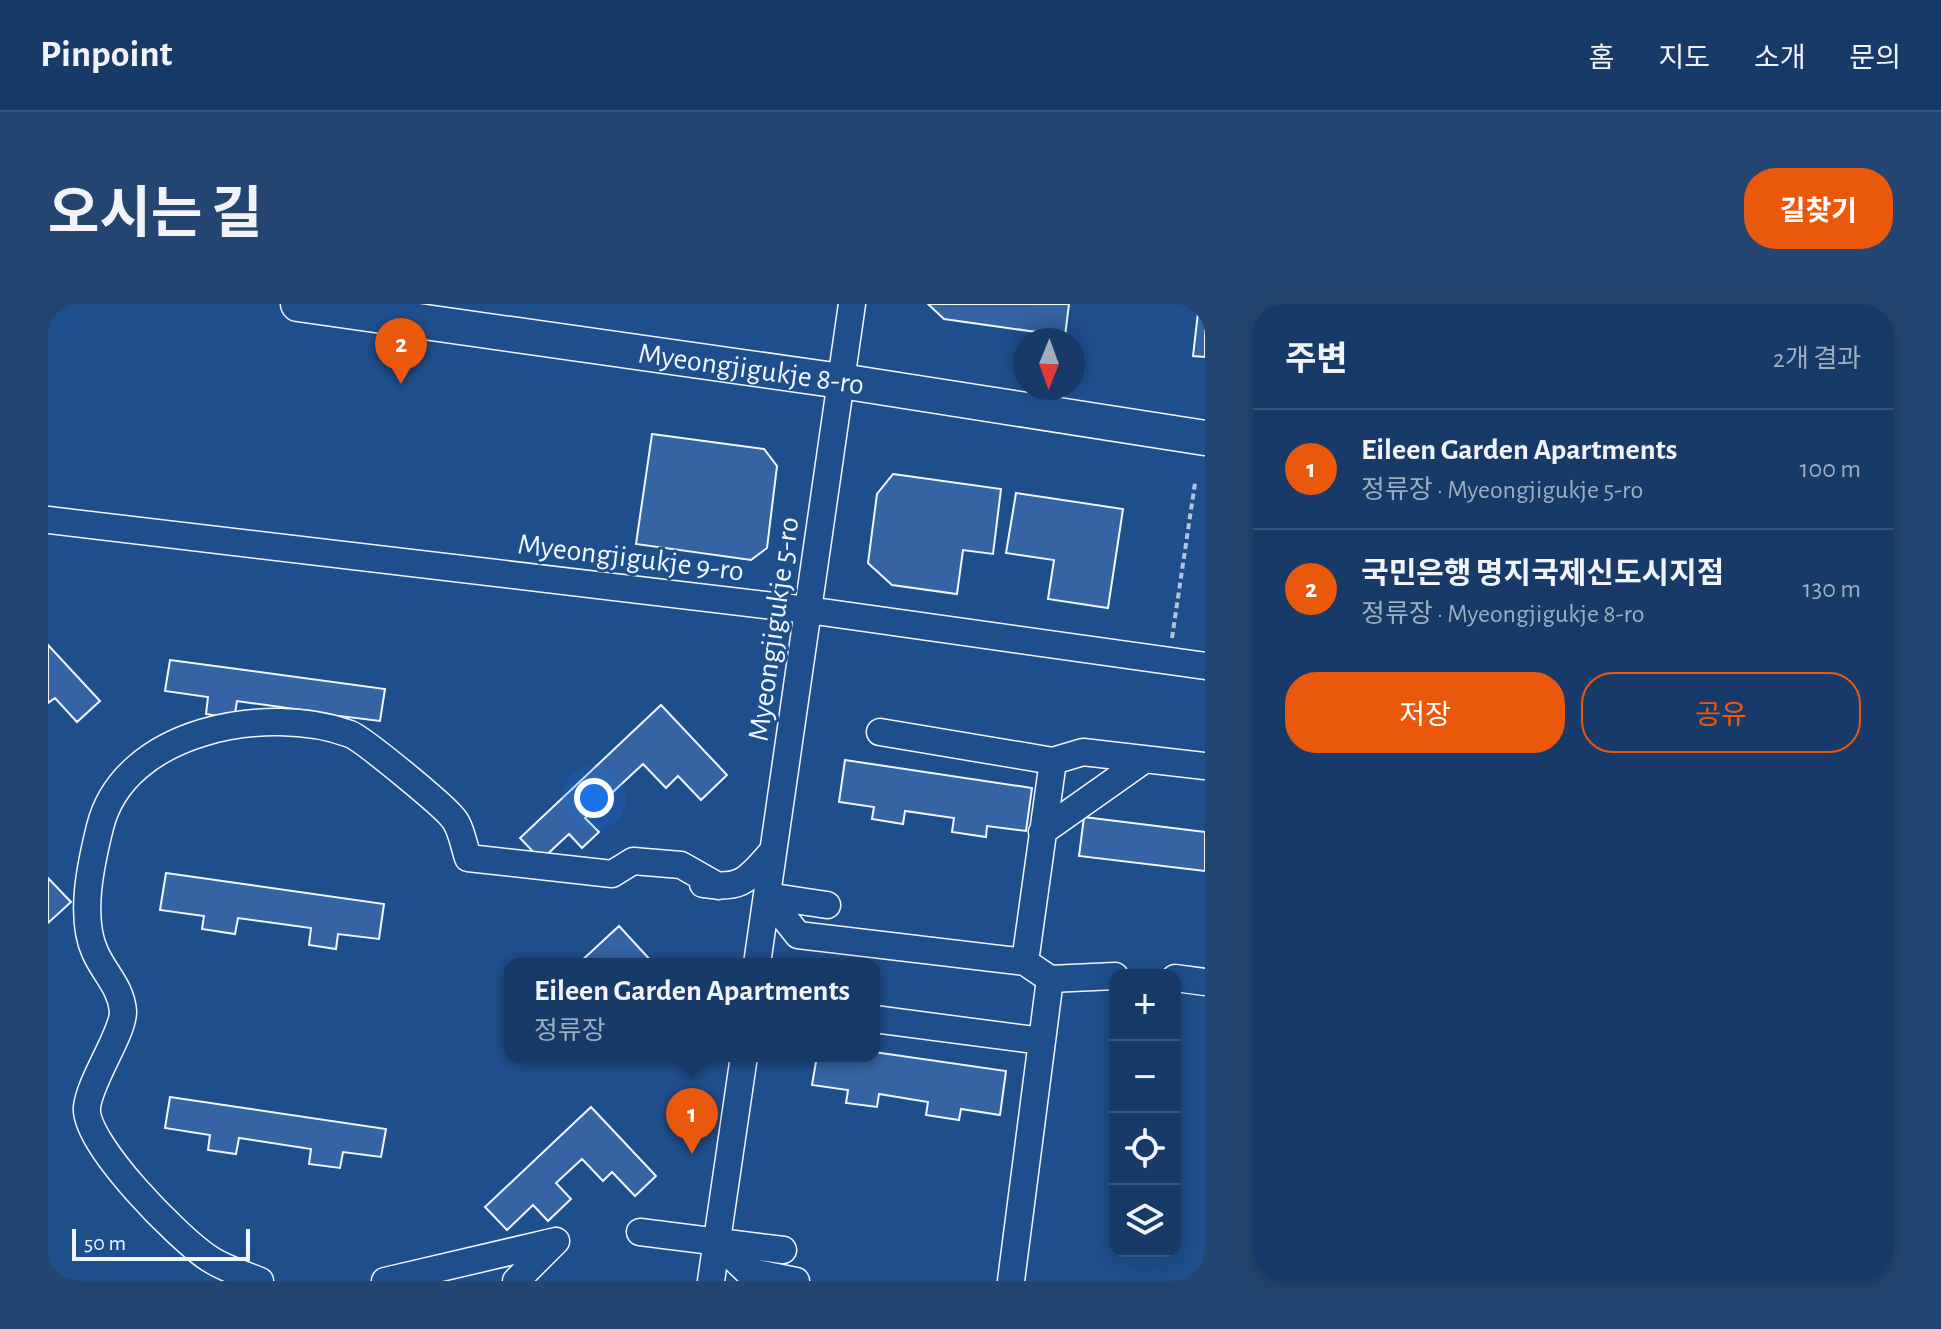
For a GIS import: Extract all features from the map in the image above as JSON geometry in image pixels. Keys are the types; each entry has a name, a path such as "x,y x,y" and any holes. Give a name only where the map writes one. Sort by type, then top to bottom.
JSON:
{"main road":[{"name":"Myeongjigukje 8-ro","path":"298,304 841,381 1205,438"}],"street":[{"name":"Myeongjigukje 5-ro","path":"758,958 852,304"},
{"name":"Myeongjigukje 9-ro","path":"48,520 808,610 1205,666"},
{"path":"260,1281 211,1259 139,1194 101,1147 87,1109 100,1067 124,1015 120,993 94,951 88,907 100,824 120,784 147,756 223,725 295,723 352,735 454,819 468,858 612,874 633,861 681,865 724,887 752,915 761,936"},
{"path":"880,732 1053,761 1083,752 1205,767"},
{"path":"1042,832 1144,760"},
{"path":"1025,962 1053,761"},
{"path":"677,879 724,887 749,877 773,851"},
{"path":"767,896 798,935 1025,962 1050,979 1109,976"},
{"path":"767,896 827,905"},
{"path":"1011,1281 1050,979"},
{"path":"1181,979 1205,982"},
{"path":"880,1020 1042,1041"},
{"path":"711,1281 743,1062"},
{"path":"640,1232 783,1250"},
{"path":"390,1281 556,1241 516,1281"},
{"path":"717,1242 747,1271 796,1281"}],"path":[{"path":"1172,638 1195,483"}],"building":[{"path":"928,304 1069,304 1066,328 1013,329 944,319"},
{"path":"1199,304 1205,304 1205,357 1193,356"},
{"path":"652,434 764,449 777,466 767,548 751,560 636,544"},
{"path":"893,474 1001,489 993,554 963,550 957,594 892,585 868,563 877,494"},
{"path":"1016,493 1123,509 1108,608 1048,599 1054,560 1006,553"},
{"path":"48,645 100,701 77,722 55,698 48,703"},
{"path":"170,660 385,689 380,721 340,716 338,729 307,725 309,711 237,701 234,719 206,714 208,697 165,691"},
{"path":"661,705 727,775 701,800 678,776 666,788 643,764 585,818 599,832 582,848 569,834 541,860 520,838"},
{"path":"845,760 1032,788 1026,831 987,826 986,837 952,832 954,818 905,811 903,824 872,819 874,807 839,802"},
{"path":"1084,817 1205,832 1205,871 1079,856"},
{"path":"166,873 384,904 379,939 338,934 336,949 309,945 311,928 238,918 235,934 202,929 204,916 160,910"},
{"path":"48,878 71,902 48,923"},
{"path":"619,926 648,958 584,958"},
{"path":"880,1053 1006,1071 1000,1115 961,1109 959,1120 926,1115 928,1102 879,1094 877,1107 846,1103 848,1090 812,1085 816,1062 880,1062"},
{"path":"170,1097 386,1129 381,1157 343,1152 340,1168 309,1164 311,1149 239,1138 236,1154 208,1150 210,1135 165,1128"},
{"path":"591,1107 656,1176 635,1196 612,1172 603,1181 582,1159 556,1183 571,1199 548,1221 533,1205 507,1230 485,1207"}],"place":[{"name":"국민은행 명지국제신도시지점","path":"401,384"},
{"name":"Eileen Garden Apartments","path":"692,1154"}]}
